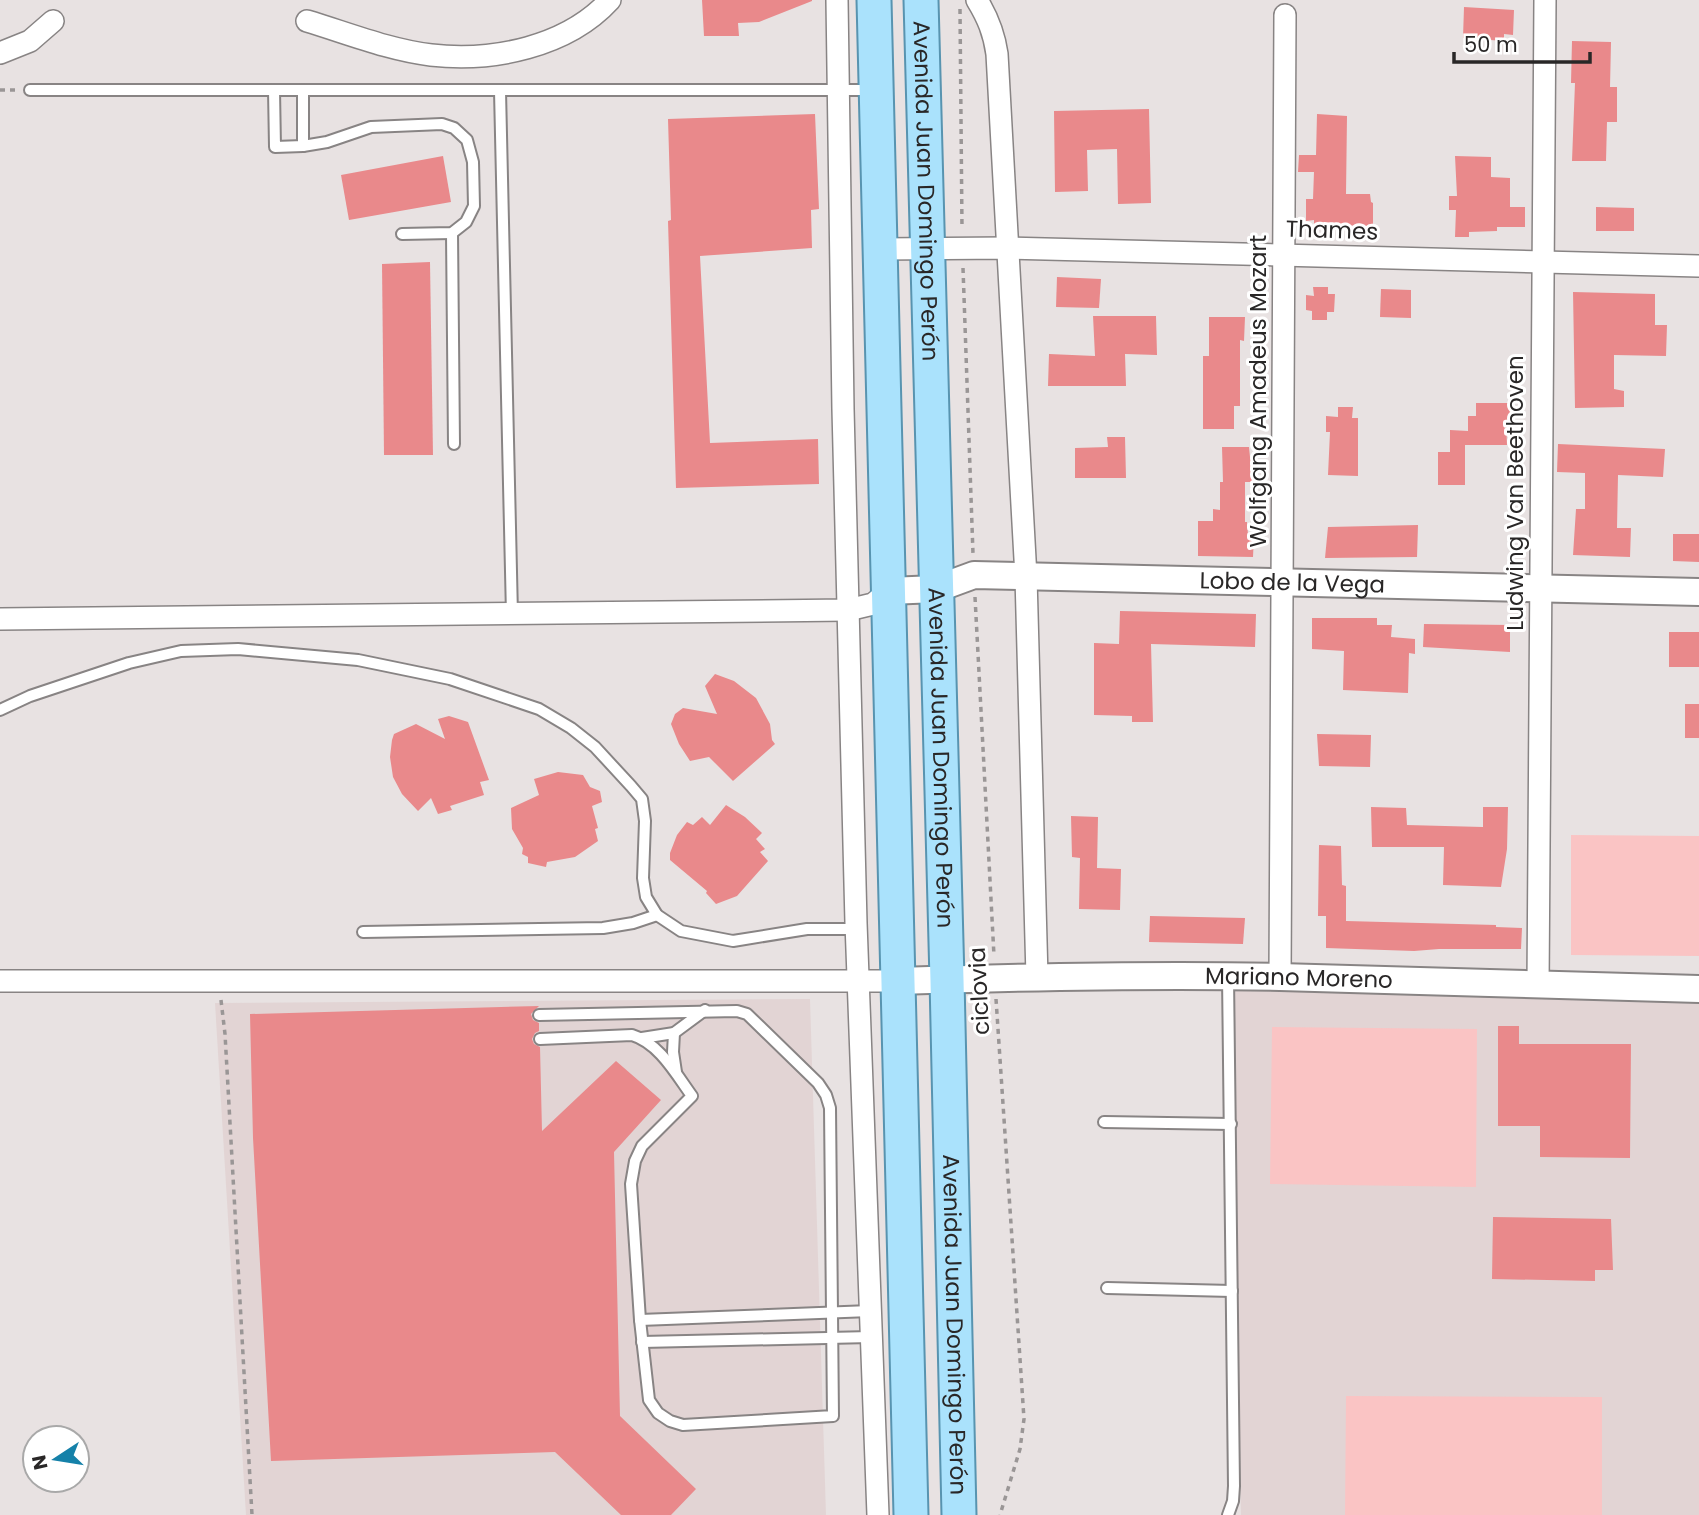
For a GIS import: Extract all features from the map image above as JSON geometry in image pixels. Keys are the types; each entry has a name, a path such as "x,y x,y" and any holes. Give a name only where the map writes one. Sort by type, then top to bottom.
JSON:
{"main road":[{"name":"Avenida Juan Domingo Perón","path":"874,0 911,1515"},
{"name":"Avenida Juan Domingo Perón","path":"921,0 959,1515"}],"street":[{"path":"307,21 386,45 431,55 473,56 511,52 540,43 574,29 596,15 610,0"},
{"path":"836,0 856,929 878,1515"},
{"path":"977,0 988,17 997,54 1009,248 1026,576 1037,977"},
{"name":"Ludwing Van Beethoven","path":"1538,986 1545,0"},
{"name":"Wolfgang Amadeus Mozart","path":"1280,977 1285,15"},
{"path":"0,53 30,41 53,21"},
{"name":"Thames","path":"880,249 1009,248 1699,266"},
{"name":"Lobo de la Vega","path":"889,591 936,589 974,575 1699,592"},
{"name":"Avenida Juan Domingo Perón","path":"0,619 848,610 873,604 889,591"},
{"name":"Mariano Moreno","path":"898,981 995,977 1228,976 1699,989"},
{"path":"0,981 898,981"},
{"path":"862,1111 901,1111"}],"lane":[{"path":"30,90 876,90"},
{"path":"274,90 275,148 327,142 371,127 442,124 454,128 467,140 473,162 474,206 466,222 452,233 402,234"},
{"path":"303,90 303,146"},
{"path":"500,91 512,615"},
{"path":"452,233 454,444"},
{"path":"0,710 30,696 129,663 181,651 238,649 345,659 450,679 539,709 571,728 595,747 631,786 642,799 645,821 643,878 646,897 657,915 681,932 733,941 807,929 856,929"},
{"path":"363,932 603,928 633,923 657,915"},
{"path":"1227,1515 1233,1501 1234,1486 1228,976"},
{"path":"642,1038 674,1034 705,1010"},
{"path":"539,1015 737,1011 747,1014 818,1083 826,1095 830,1122 833,1416 683,1425 664,1417 649,1400 640,1321 631,1184 635,1161 642,1146 692,1096 655,1048 642,1038 632,1035 540,1039"},
{"path":"674,1034 676,1075"},
{"path":"1104,1122 1231,1124"},
{"path":"1107,1288 1232,1291"},
{"path":"640,1321 870,1311"},
{"path":"642,1342 871,1338"}],"path":[{"name":"ciclovia","path":"960,0 962,248 974,575 995,977 1024,1419 1020,1448 1000,1515"},
{"path":"218,982 226,1048 251,1515"}],"shaded area":[{"path":"1571,835 1699,836 1699,956 1571,955"},
{"path":"1228,976 1699,988 1699,1515 1241,1515"},
{"path":"810,999 826,1515 246,1515 215,1003"},
{"path":"1272,1027 1477,1029 1476,1187 1270,1184"},
{"path":"1346,1396 1602,1397 1602,1515 1345,1515"}],"building":[{"path":"702,0 812,1 759,22 738,23 739,36 704,36"},
{"path":"1464,7 1514,10 1513,35 1504,34 1504,41 1463,38"},
{"path":"1572,41 1611,42 1610,87 1617,87 1617,122 1607,122 1606,161 1572,161 1575,83 1571,83"},
{"path":"1149,109 1151,203 1118,204 1117,149 1087,150 1088,191 1055,192 1054,111"},
{"path":"815,114 819,209 811,210 812,248 700,256 710,443 818,439 819,484 676,488 668,221 671,220 668,119"},
{"path":"1317,114 1347,116 1346,194 1370,194 1373,203 1373,226 1314,225 1314,220 1306,221 1306,199 1313,199 1314,172 1298,172 1299,155 1316,155"},
{"path":"443,156 451,202 349,220 341,175"},
{"path":"1455,156 1491,157 1491,177 1510,178 1510,207 1525,207 1525,227 1497,227 1497,231 1469,232 1469,237 1455,237 1456,210 1449,210 1449,196 1457,196"},
{"path":"1596,207 1634,208 1634,231 1596,231"},
{"path":"430,262 433,455 384,455 382,264"},
{"path":"1057,277 1101,279 1099,308 1056,307"},
{"path":"1313,287 1328,287 1328,294 1335,294 1334,312 1327,312 1327,320 1312,320 1312,311 1306,310 1306,295 1314,296"},
{"path":"1381,289 1411,290 1411,318 1380,317"},
{"path":"1573,292 1655,294 1655,325 1667,325 1666,356 1614,355 1614,389 1624,391 1624,407 1575,408"},
{"path":"1093,316 1156,316 1157,355 1125,354 1126,386 1048,386 1049,354 1095,356"},
{"path":"1209,317 1245,317 1244,341 1240,340 1240,406 1234,406 1234,429 1203,429 1203,356 1209,356"},
{"path":"1476,403 1512,403 1513,421 1506,421 1507,445 1465,445 1465,485 1438,485 1438,452 1450,452 1450,430 1468,431 1468,416 1476,416"},
{"path":"1338,407 1353,407 1352,418 1358,418 1358,476 1328,475 1330,432 1326,432 1326,416 1338,417"},
{"path":"1107,437 1125,437 1126,478 1075,478 1075,448 1108,447"},
{"path":"1558,444 1665,449 1663,477 1618,475 1617,528 1631,528 1630,557 1573,555 1576,509 1585,509 1585,473 1557,472"},
{"path":"1222,447 1249,447 1250,457 1253,458 1253,482 1245,482 1245,522 1248,535 1254,535 1253,557 1198,556 1198,521 1213,521 1213,509 1220,510 1220,482 1223,482"},
{"path":"1418,525 1417,557 1325,558 1328,527"},
{"path":"1673,534 1699,534 1699,562 1673,561"},
{"path":"1120,611 1256,614 1255,647 1151,644 1153,722 1132,722 1132,716 1094,715 1094,643 1119,644"},
{"path":"1312,618 1377,618 1377,625 1392,625 1391,637 1415,639 1415,654 1409,653 1408,693 1343,690 1344,651 1312,649"},
{"path":"1424,624 1510,625 1510,652 1423,647"},
{"path":"1669,632 1699,632 1699,667 1669,667"},
{"path":"715,674 734,681 756,698 770,724 775,744 733,781 709,757 690,761 671,724 675,714 683,708 717,714 705,686"},
{"path":"1685,704 1699,704 1699,738 1685,738"},
{"path":"449,716 468,722 489,780 480,782 484,795 450,806 452,810 438,814 431,798 418,811 402,794 393,777 390,757 392,740 394,734 416,724 445,739 438,719"},
{"path":"1317,734 1371,735 1370,767 1319,766"},
{"path":"558,772 583,775 590,787 600,791 602,802 592,806 598,828 595,829 598,841 575,857 547,862 546,867 528,863 528,857 522,854 523,848 512,829 511,808 539,795 534,779"},
{"path":"726,805 745,817 762,833 756,839 765,849 760,852 768,861 737,896 716,904 707,891 670,860 670,853 677,835 687,822 693,825 702,817 710,825"},
{"path":"1371,807 1406,808 1407,825 1483,827 1483,807 1508,807 1507,849 1501,887 1443,885 1444,847 1372,847"},
{"path":"1071,816 1098,817 1097,868 1121,869 1120,910 1079,909 1080,858 1072,857"},
{"path":"1319,845 1341,846 1342,885 1346,886 1346,921 1522,928 1521,949 1414,951 1326,948 1326,916 1318,916"},
{"path":"1150,916 1245,918 1243,944 1149,942"},
{"path":"539,1006 531,1014 533,1020 539,1023 539,1031 532,1039 534,1044 540,1047 542,1131 616,1061 661,1100 614,1152 620,1416 696,1489 671,1515 621,1515 555,1452 271,1461 253,1138 250,1014"},
{"path":"1498,1026 1519,1026 1519,1044 1631,1044 1630,1158 1540,1157 1540,1126 1498,1126"},
{"path":"1493,1217 1611,1219 1613,1270 1595,1270 1595,1281 1492,1279"}]}
